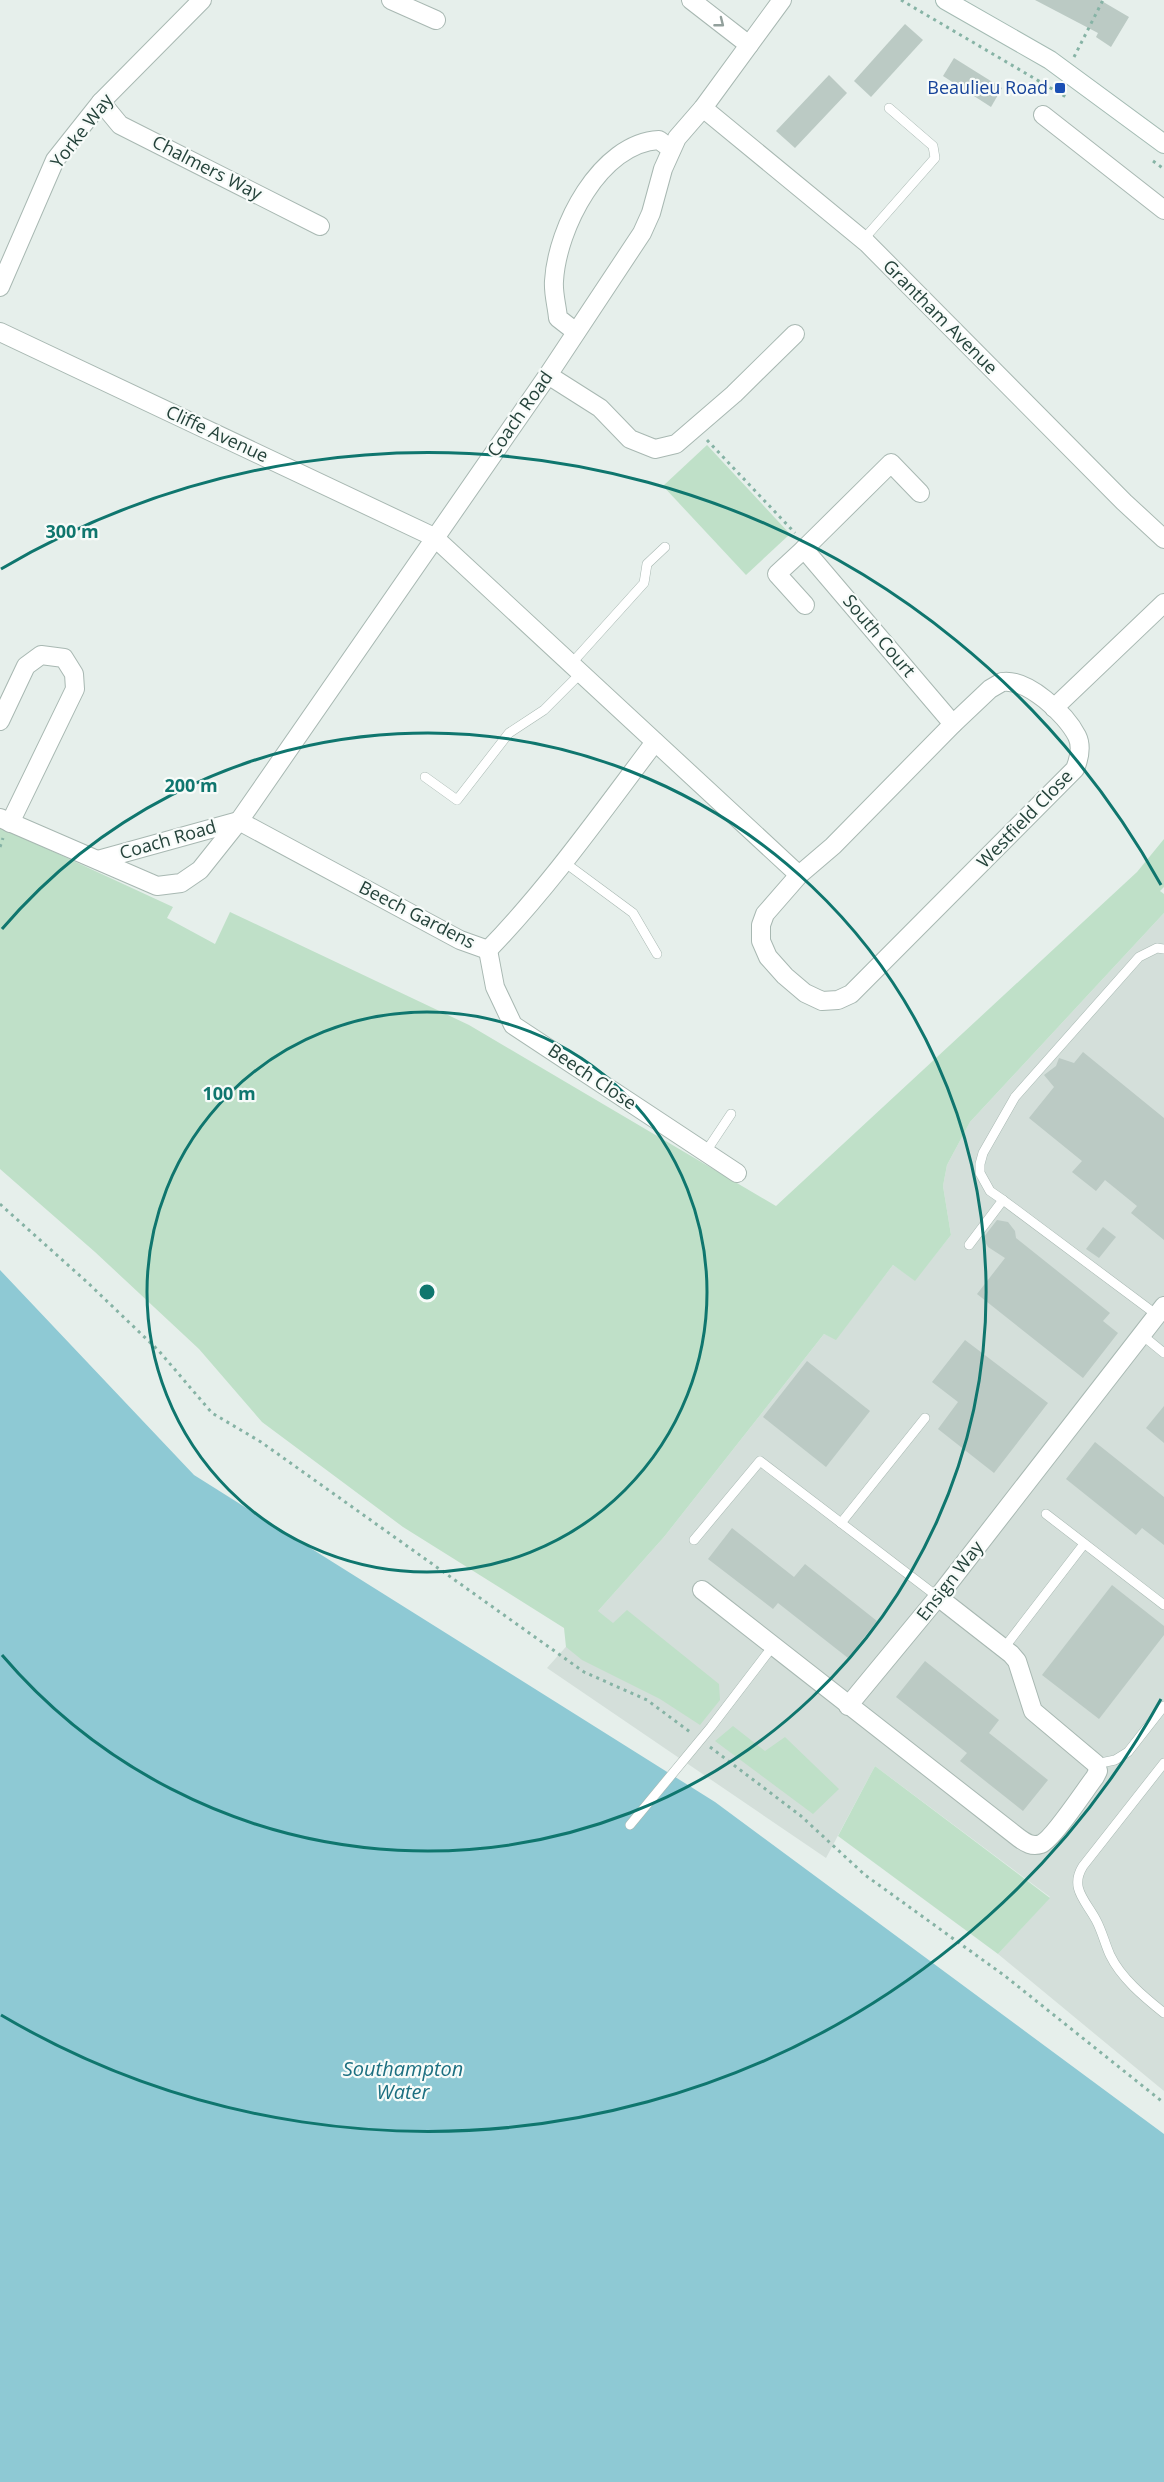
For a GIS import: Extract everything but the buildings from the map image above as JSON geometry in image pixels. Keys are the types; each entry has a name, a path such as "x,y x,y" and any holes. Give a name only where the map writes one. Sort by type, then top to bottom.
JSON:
{"street":[{"name":"Yorke Way","path":"0,287 55,160 101,102 202,0"},
{"path":"391,0 436,20"},
{"path":"691,0 749,45"},
{"name":"Coach Road","path":"98,860 157,886 181,883 200,870 239,821 548,375 642,233 651,213 671,149 677,138 703,108 782,0"},
{"path":"945,0 1050,60 1164,144"},
{"name":"Chalmers Way","path":"101,102 120,125 320,226"},
{"name":"Grantham Avenue","path":"703,108 863,240 1124,502 1164,539"},
{"path":"1049,125 1164,210"},
{"path":"576,332 558,318 554,283 558,256 575,208 594,178 618,156 645,141 659,140 671,149"},
{"name":"Cliffe Avenue","path":"0,332 434,537"},
{"path":"548,375 600,408 630,439 655,449 676,444 734,394 795,334"},
{"path":"805,604 777,574 891,463 920,493"},
{"path":"434,537 800,875"},
{"name":"South Court","path":"806,547 953,724"},
{"path":"1054,708 1164,603"},
{"path":"0,721 26,666 41,655 64,658 74,674 75,689 5,820 98,860"},
{"name":"Westfield Close","path":"1002,682 1015,682 1029,687 1054,708 1074,732 1079,740 1078,761 1071,774 851,994 838,1000 822,1001 805,993 768,957 761,941 761,925 765,914 800,875 833,846 953,724 990,689 1002,682"},
{"name":"Beech Gardens","path":"239,821 460,940 488,950 511,927 564,862 656,742"},
{"name":"Coach Road","path":"98,860 239,821"},
{"name":"Beech Close","path":"488,950 495,987 513,1025 737,1173"},
{"name":"Ensign Way","path":"848,1706 938,1597 1161,1311"},
{"path":"702,1590 848,1706 1032,1845 1040,1845 1051,1835 1095,1777 1098,1771 1096,1764 1033,1711 1017,1661 1004,1648 938,1597"}],"lane":[{"path":"863,240 935,158 933,146 889,108"},
{"path":"425,777 457,800 509,733 544,710 644,583 647,564 665,547"},
{"path":"564,862 633,913 657,954"},
{"path":"1161,1311 990,1191 980,1173 980,1164 983,1153 1015,1096 1139,957 1157,948 1164,950"},
{"path":"705,1153 731,1114"},
{"path":"969,1245 1003,1200"},
{"path":"1142,1335 1164,1353"},
{"path":"841,1523 925,1419"},
{"path":"694,1540 760,1461 938,1597"},
{"path":"1046,1514 1164,1605"},
{"path":"1004,1648 1084,1544"},
{"path":"630,1825 711,1727 773,1646"},
{"path":"1096,1764 1115,1760 1128,1752 1164,1706"},
{"path":"1164,1763 1083,1866 1077,1880 1079,1894 1098,1924 1115,1964 1145,1997 1164,2013"}],"path":[{"path":"901,0 1067,98"},
{"path":"1067,72 1103,0"},
{"path":"1147,156 1164,169"},
{"path":"695,428 806,547"},
{"path":"0,1204 88,1282 143,1336 212,1413 261,1442 584,1672 647,1700 692,1734"},
{"path":"701,1741 801,1816 865,1875 1005,1976 1164,2103"}],"shaded area":[{"path":"1164,913 1164,2091 998,1954 1050,1897 875,1766 826,1858 547,1668 664,1537 824,1334 836,1339 893,1265 915,1280 951,1235 943,1186 947,1165 970,1122"}],"green space":[{"path":"707,445 790,534 746,575 663,486"},
{"path":"0,827 173,907 167,918 215,944 230,912 469,1025 776,1206 1137,872 1164,839 1164,887 1160,891 1164,894 1164,913 970,1122 947,1165 943,1186 951,1235 915,1281 893,1265 836,1340 824,1334 664,1537 598,1611 613,1623 627,1610 719,1684 720,1700 700,1725 660,1699 582,1660 566,1647 564,1628 403,1527 262,1422 199,1349 95,1252 0,1169"},
{"path":"733,1726 765,1751 785,1737 839,1789 813,1814 715,1741"},
{"path":"875,1766 1050,1898 998,1954 838,1836"}],"water":[{"name":"Southampton Water","path":"0,1270 194,1475 715,1802 1164,2134 1164,2482 0,2482"}],"place":[{"name":"Beaulieu Road","path":"1060,88"}]}
